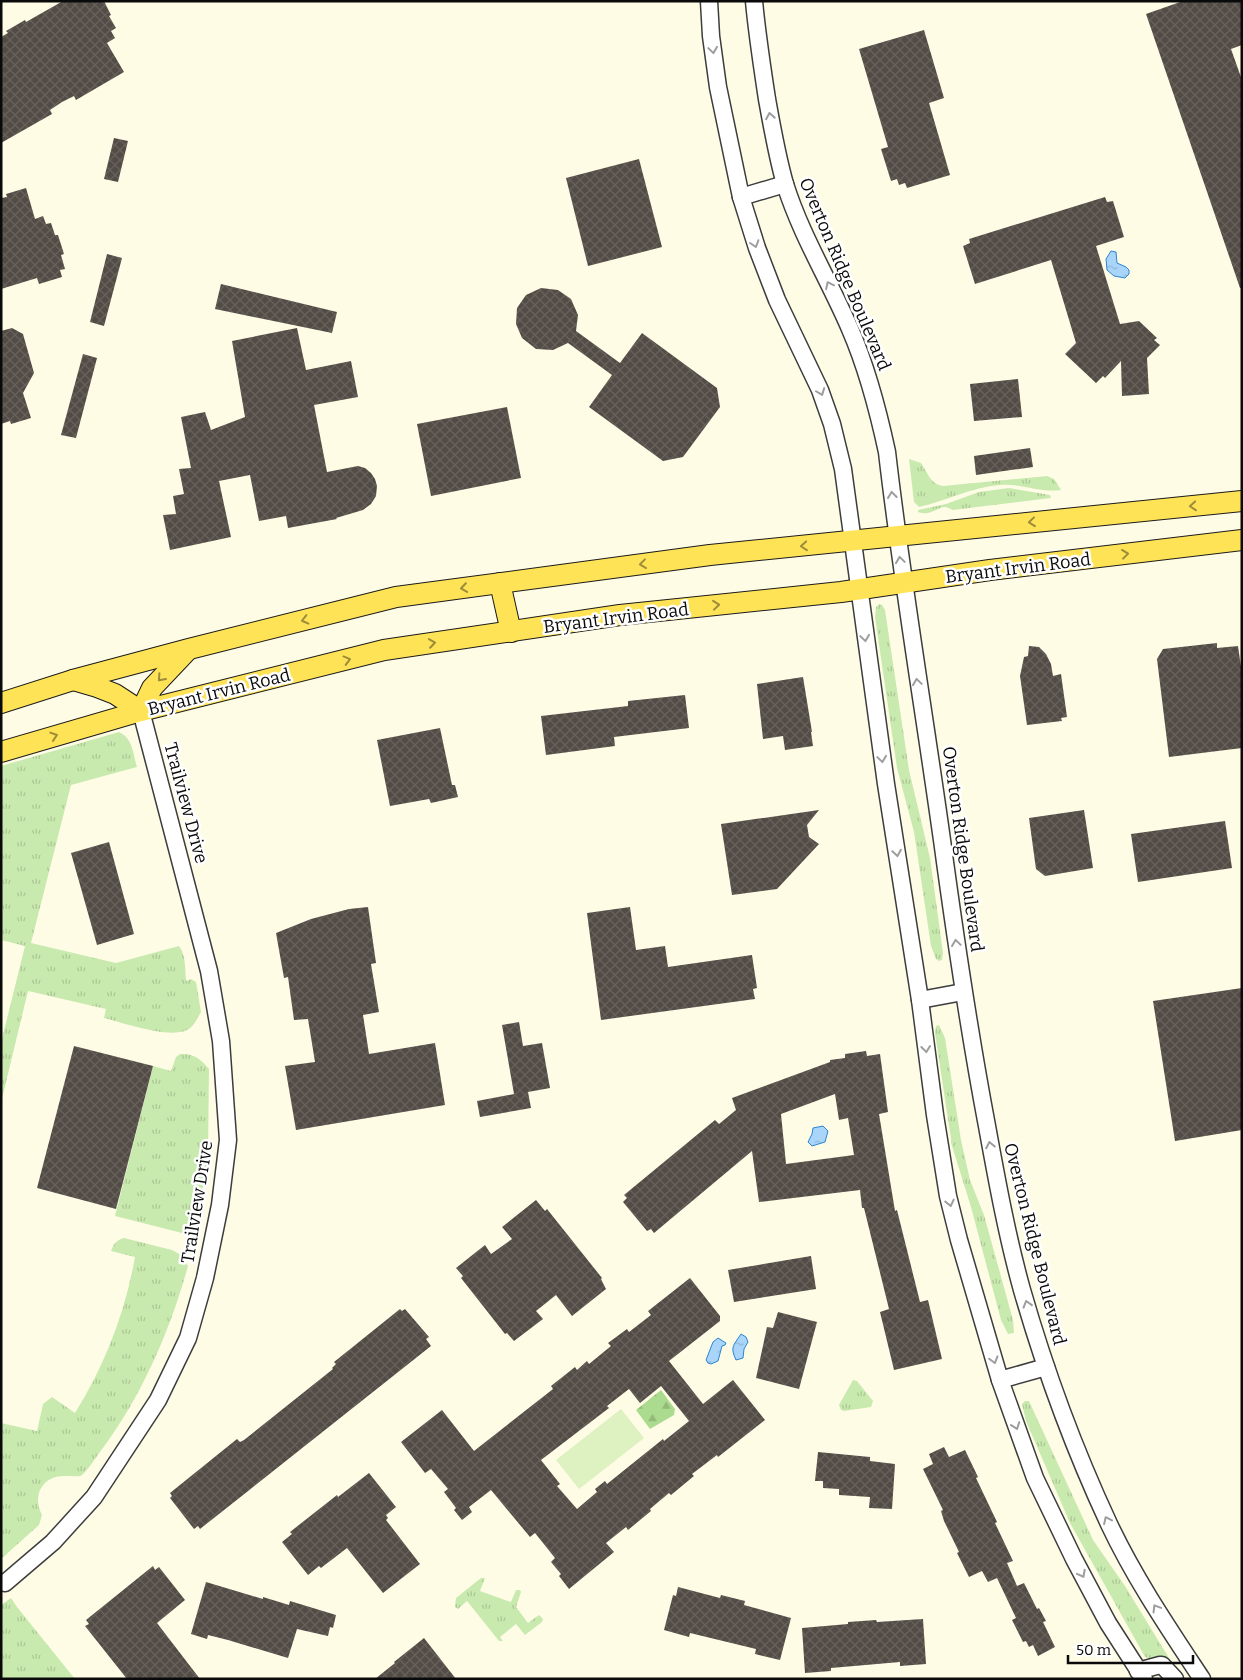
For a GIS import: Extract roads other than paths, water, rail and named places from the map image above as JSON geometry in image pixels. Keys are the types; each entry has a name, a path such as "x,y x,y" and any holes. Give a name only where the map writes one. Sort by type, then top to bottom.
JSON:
{"main road":[{"path":"1,703 73,680 189,649 396,598 710,555 853,542 1082,516 1242,501"},
{"name":"Bryant Irvin Road","path":"3,750 141,711 384,650 620,615 858,590 1000,569 1242,540"},
{"path":"500,583 511,632"},
{"path":"73,680 115,694 141,711 152,688 189,649"}],"street":[{"path":"709,1 711,36 718,87 741,197 756,248 777,300 820,390 832,424 843,469 858,590 920,1000 931,1089 948,1196 959,1240 1000,1380 1035,1478 1070,1550 1108,1623 1141,1675 1162,1665 1175,1679"},
{"name":"Overton Ridge Boulevard","path":"754,1 760,56 771,123 785,184 800,225 850,329 865,368 887,452 897,537 963,992 1001,1202 1022,1288 1046,1368 1087,1476 1111,1528 1162,1617 1202,1679"},
{"path":"741,197 785,184"},
{"name":"Trailview Drive","path":"5,1583 53,1542 94,1497 158,1400 188,1338 205,1278 220,1206 228,1140 221,1041 209,971 141,711"},
{"path":"920,1000 963,992"},
{"path":"1000,1380 1046,1368"}],"water":[{"path":"1111,251 1116,252 1117,263 1129,270 1129,274 1125,278 1114,276 1107,270 1106,259"},
{"path":"823,1126 828,1131 825,1142 812,1146 808,1142 813,1128"},
{"path":"741,1334 746,1337 748,1342 744,1349 743,1358 736,1360 733,1347"},
{"path":"718,1338 726,1343 722,1346 718,1361 711,1364 708,1363 706,1360 713,1342"}]}
